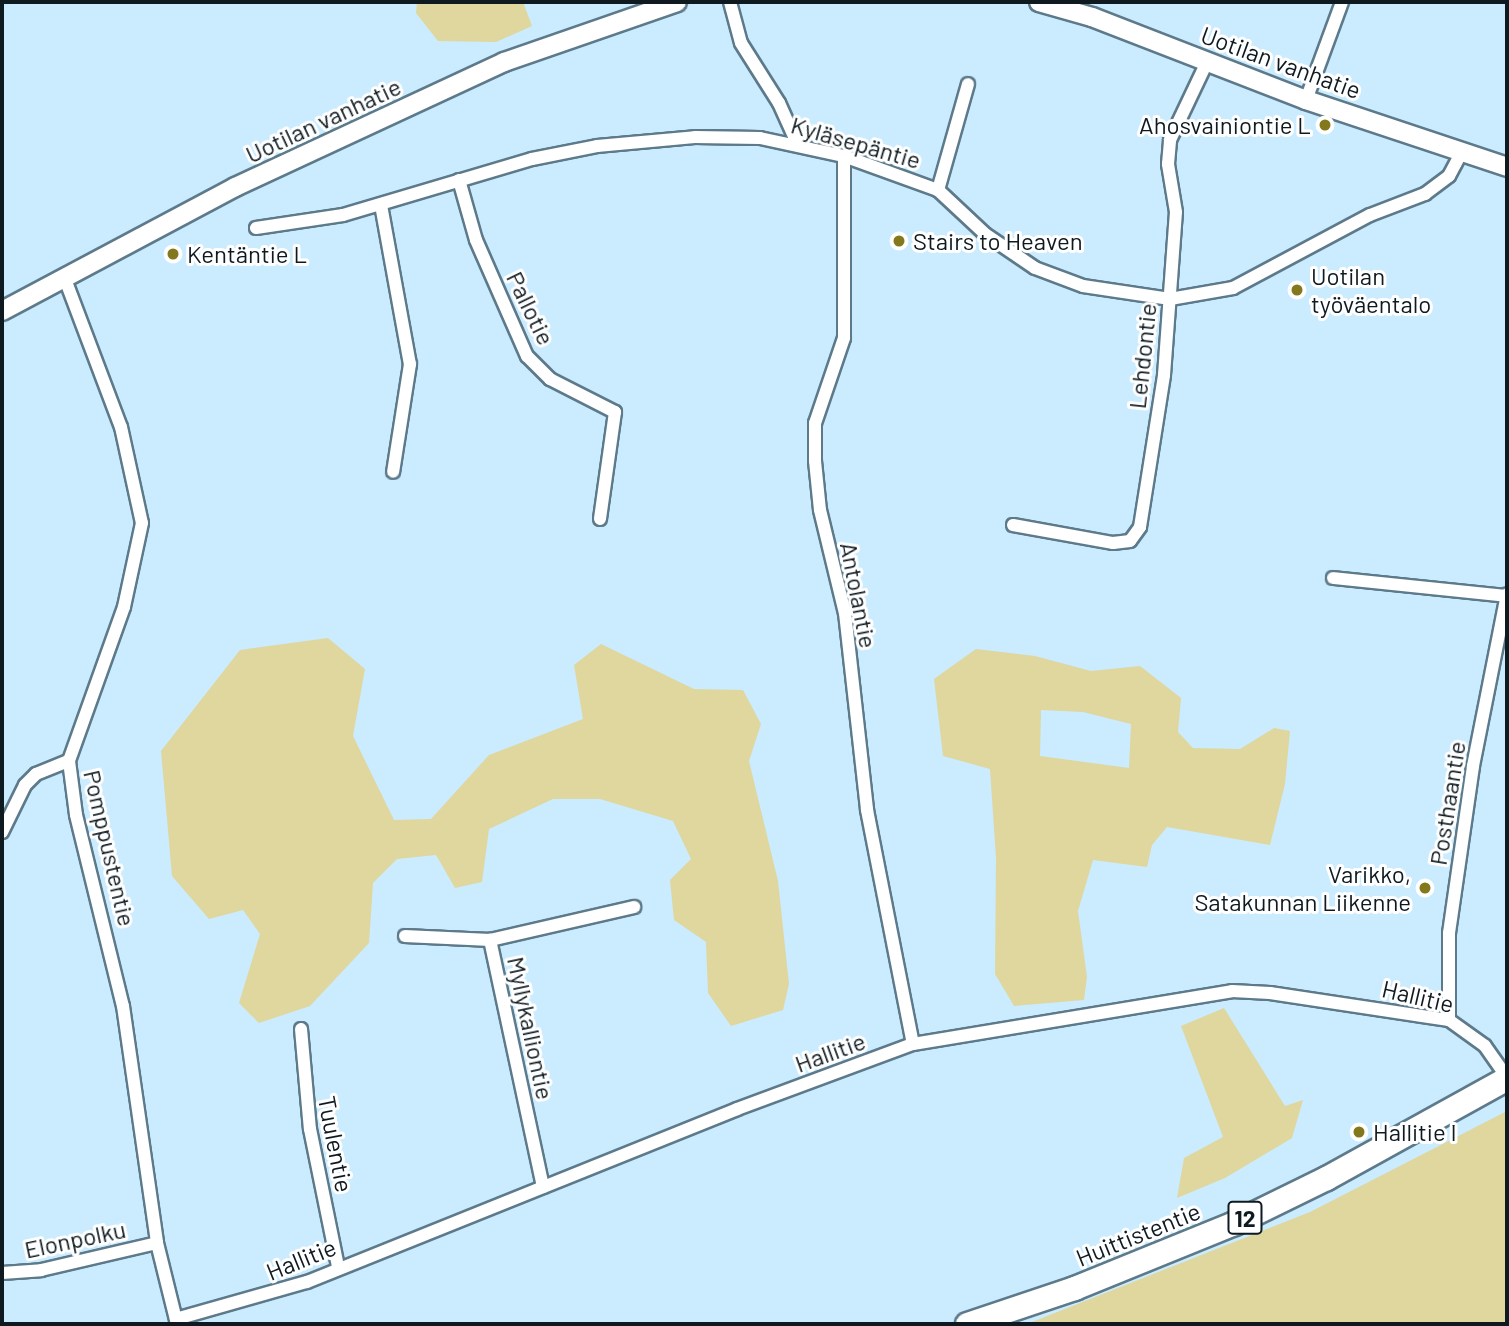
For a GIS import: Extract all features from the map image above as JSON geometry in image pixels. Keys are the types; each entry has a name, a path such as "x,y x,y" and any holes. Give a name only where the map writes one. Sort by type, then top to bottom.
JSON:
{"highway":[{"name":"Huittistentie","path":"967,1324 1074,1288 1234,1223 1326,1178 1507,1078"}],"main road":[{"name":"Uotilan vanhatie","path":"2,312 235,187 504,62 677,2"},
{"name":"Uotilan vanhatie","path":"1039,2 1306,100 1507,167"}],"street":[{"path":"730,2 741,43 779,103 797,143"},
{"path":"1306,100 1342,2"},
{"name":"Lehdontie","path":"1013,525 1113,543 1130,541 1140,527 1164,375 1170,299 1176,212 1168,164 1170,140 1207,62"},
{"path":"938,190 968,84"},
{"name":"Kyläsepäntie","path":"256,228 297,226 381,205 459,180 597,146 695,137 797,143 844,156 938,190 985,234 1035,268 1083,286 1170,299 1233,288 1370,215 1425,194 1449,176 1462,152"},
{"name":"Antolantie","path":"844,156 844,338 815,423 815,461 820,510 845,613 867,810 913,1044"},
{"name":"Pallotie","path":"459,180 477,240 527,356 550,379 615,412 600,520"},
{"path":"381,205 410,364 393,472"},
{"name":"Pomppustentie","path":"65,279 121,427 142,523 124,607 69,761 85,855 101,904 123,1006 157,1243 177,1321"},
{"path":"1333,578 1507,595"},
{"name":"Posthaantie","path":"1449,1020 1449,933 1473,766 1507,595"},
{"path":"2,831 9,824 25,785 36,774 69,761"},
{"name":"Myllykalliontie","path":"543,1187 490,940 634,907"},
{"path":"405,936 490,940"},
{"name":"Hallitie","path":"177,1321 256,1300 913,1044 1231,991 1270,993 1449,1020 1485,1046 1507,1078"},
{"name":"Tuulentie","path":"301,1029 310,1129 338,1267"},
{"name":"Elonpolku","path":"2,1273 41,1270 157,1243"}],"shaded area":[{"path":"417,2 523,2 532,26 496,42 438,41 416,13"},
{"path":"328,638 365,669 353,736 394,820 431,819 489,755 583,719 574,665 601,644 694,689 743,690 761,724 749,761 778,881 789,984 783,1010 731,1026 708,993 706,942 674,920 670,880 691,859 673,821 600,799 553,799 489,829 482,882 455,888 436,855 397,859 373,883 369,943 310,1006 259,1023 239,1003 260,934 243,910 209,919 172,876 161,751 240,650"},
{"path":"976,649 1035,656 1091,671 1140,666 1181,698 1178,732 1193,748 1240,749 1274,728 1290,731 1285,784 1270,845 1167,827 1152,845 1147,867 1093,860 1078,911 1087,977 1084,1000 1014,1006 995,974 996,858 990,769 943,756 934,679","holes":["1041,710 1083,712 1131,724 1129,768 1040,756"]},
{"path":"1224,1008 1285,1106 1303,1100 1292,1138 1225,1178 1177,1198 1184,1158 1223,1137 1181,1026"},
{"path":"1507,1111 1507,1324 1027,1324 1310,1212"}],"place":[{"name":"Ahosvainiontie L","path":"1325,125"},
{"name":"Stairs to Heaven","path":"899,241"},
{"name":"Kentäntie L","path":"173,254"},
{"name":"Uotilan työväentalo","path":"1297,290"},
{"name":"Varikko, Satakunnan Liikenne","path":"1425,888"},
{"name":"Hallitie I","path":"1359,1132"}]}
